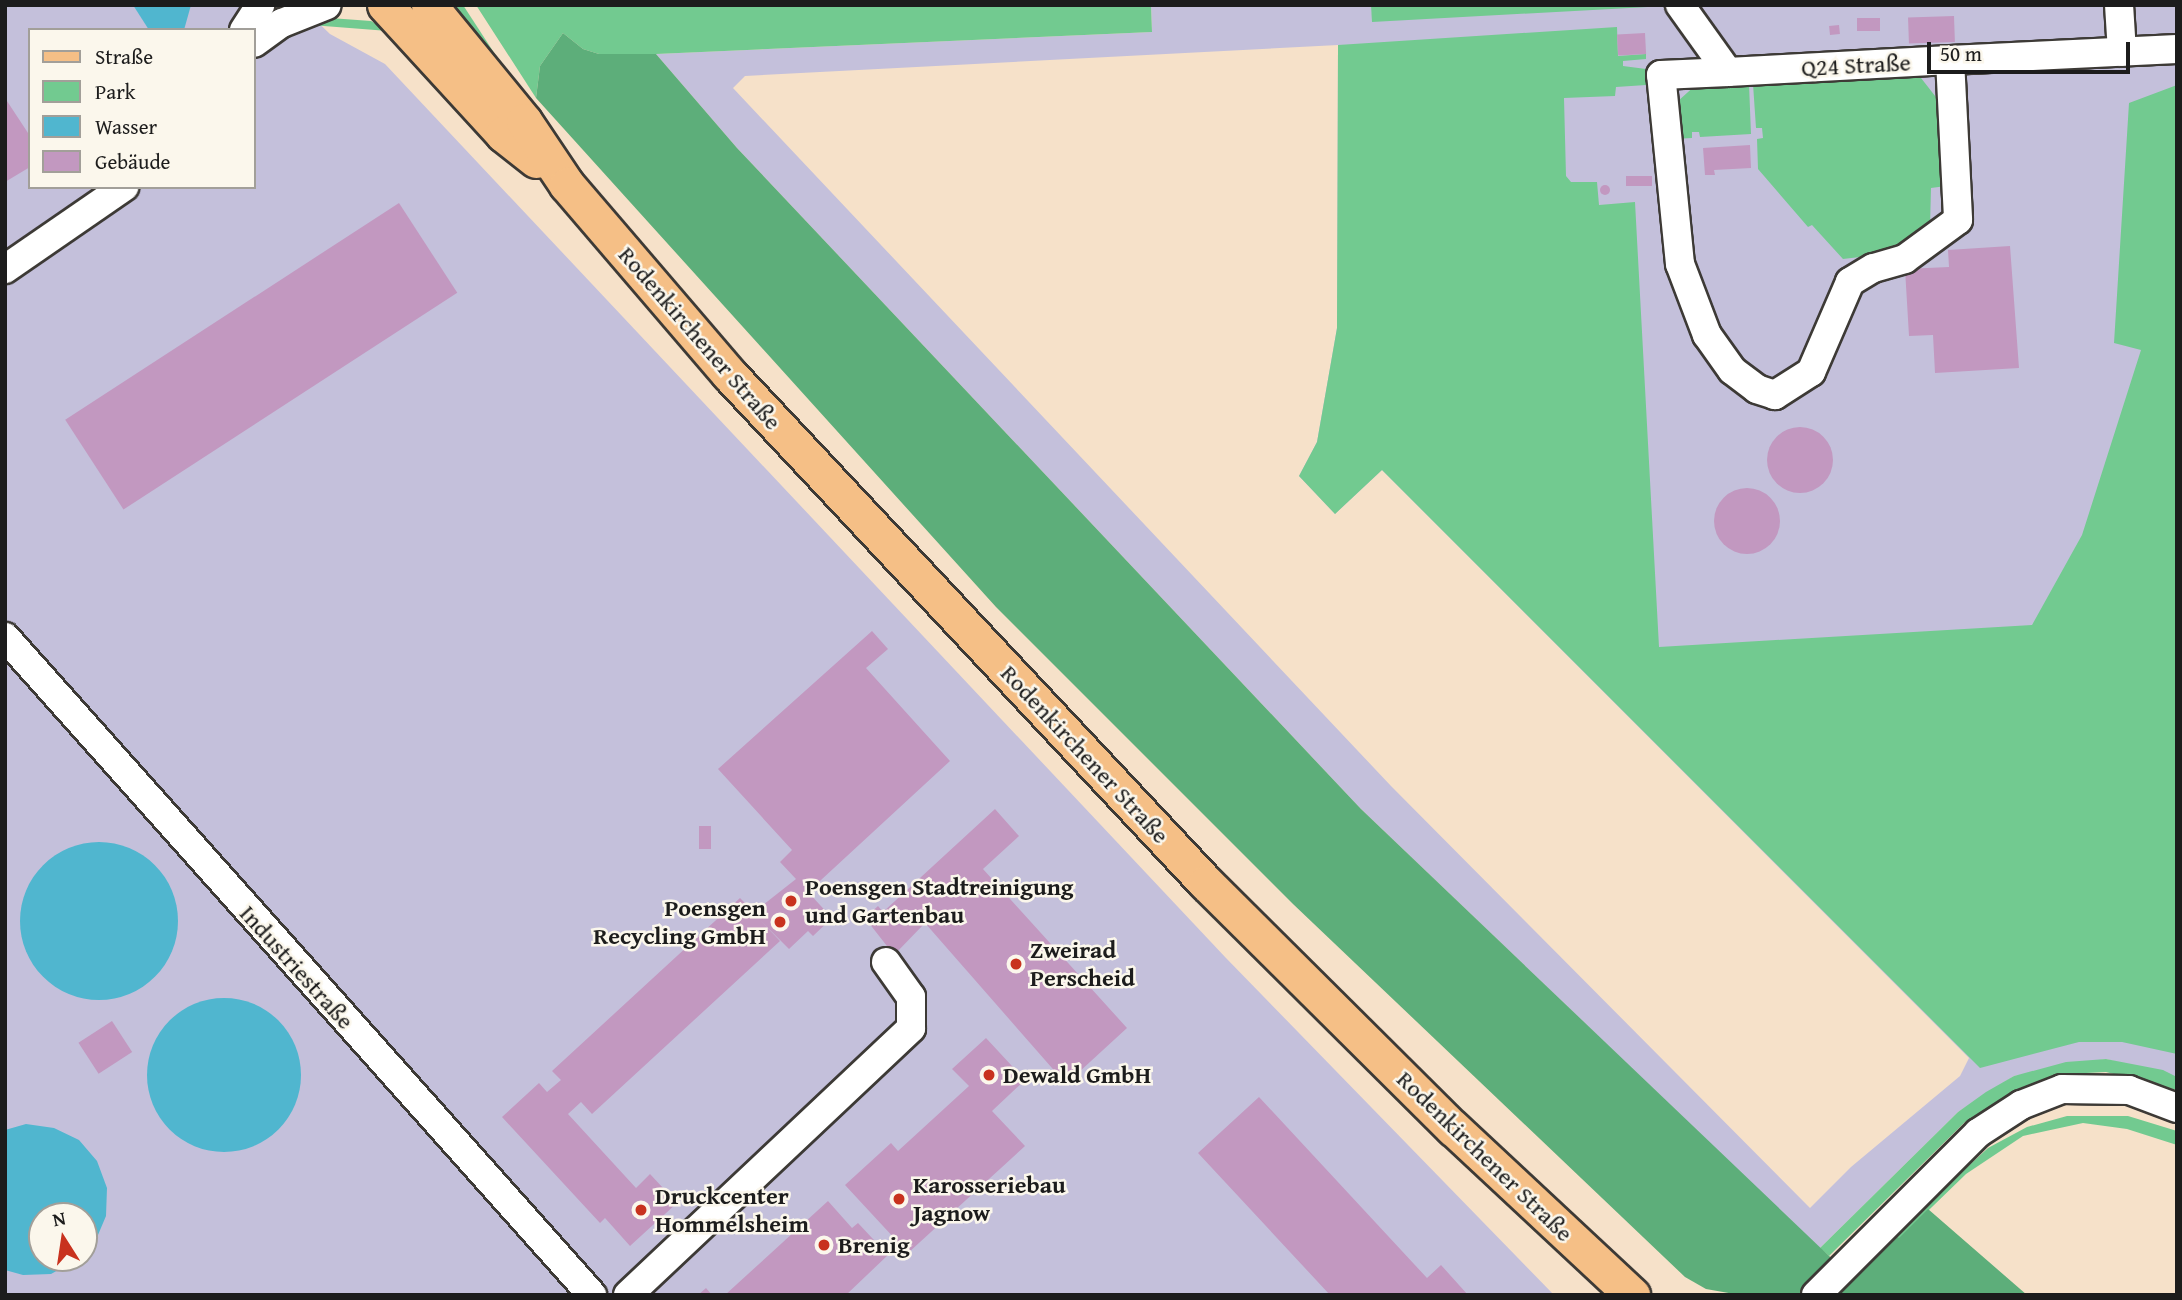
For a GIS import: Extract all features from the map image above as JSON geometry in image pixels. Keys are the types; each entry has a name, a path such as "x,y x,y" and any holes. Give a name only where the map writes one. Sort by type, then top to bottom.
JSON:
{"main road":[{"name":"Rodenkirchener Straße","path":"385,5 503,134 568,185"},
{"name":"Rodenkirchener Straße","path":"429,5 524,121 568,185 729,374 1206,883 1632,1295"},
{"path":"1537,1206 1600,1295"}],"street":[{"path":"245,28 260,5"},
{"path":"256,42 282,23 327,5"},
{"path":"1680,5 1728,72"},
{"path":"2119,5 2122,52"},
{"name":"Q24 Straße","path":"1950,61 1958,220 1905,259 1872,268 1850,282 1811,372 1775,395 1757,389 1732,370 1707,335 1680,264 1661,75 2177,49"},
{"path":"5,269 121,189"},
{"name":"Industriestraße","path":"5,637 592,1295"},
{"path":"628,1295 911,1028 911,997 886,962"},
{"path":"1816,1295 1978,1133 2021,1105 2062,1089 2129,1090 2177,1108"}],"shaded area":[{"path":"5,5 300,5 330,34 385,64 1226,958 1554,1295 5,1295"},
{"path":"1151,5 2177,5 2177,1077 2106,1059 2014,1076 1958,1112 1820,1248 1361,809 737,148 656,54 1152,32","holes":["1338,45 1337,328 1317,442 1299,476 1335,514 1382,470 1969,1058 1960,1076 1851,1167 1810,1208 1391,786 733,88 745,76"]}],"green space":[{"path":"436,5 463,5 528,105"},
{"path":"476,5 1151,5 1152,32 656,54 599,54 583,49 563,33 540,66 536,98"},
{"path":"1371,5 1664,5 1666,6 1372,22"},
{"path":"330,18 371,21 388,31 311,25"},
{"path":"1617,27 1618,56 1646,54 1646,59 1623,61 1623,66 1646,69 1646,85 1616,87 1615,96 1564,98 1566,176 1571,182 1597,182 1599,205 1635,202 1659,647 2032,625 2082,535 2141,350 2114,343 2129,103 2177,85 2177,1054 2122,1042 2079,1042 1980,1068 1382,470 1335,514 1299,476 1317,442 1337,328 1338,45"},
{"path":"563,33 583,49 599,54 656,54 737,148 1361,809 1849,1275 1893,1235 1899,1238 1928,1209 2027,1295 1740,1295 1706,1289 1685,1277 1293,904 996,607 536,98 540,66"},
{"path":"1909,76 1921,78 1939,101 1946,186 1931,188 1930,227 1894,253 1843,259 1812,225 1808,227 1758,169 1757,139 1763,138 1762,128 1756,128 1753,84"},
{"path":"1698,83 1749,84 1751,134 1700,137 1699,132 1692,132 1692,138 1674,139 1677,102"},
{"path":"2106,1059 2163,1070 2177,1077 2177,1090 2106,1072 2067,1074 2020,1088 1965,1122 1829,1256 1820,1248 1958,1112 1986,1092 2014,1076 2066,1062"},
{"path":"2067,1116 2128,1116 2177,1131 2177,1145 2127,1129 2083,1123 2023,1136 1966,1174 1899,1239 1893,1235 1988,1148 2027,1127"}],"water":[{"path":"133,5 191,5 185,28 148,28"},
{"path":"99,842 129,848 155,865 172,891 178,921 172,951 155,977 129,994 99,1000 69,994 43,977 26,951 20,921 26,891 43,865 69,848"},
{"path":"224,998 254,1004 279,1020 295,1045 301,1075 295,1105 279,1130 254,1146 224,1152 194,1146 169,1130 153,1105 147,1075 153,1045 169,1020 194,1004"},
{"path":"26,1124 54,1128 79,1140 97,1161 107,1188 106,1216 98,1235 98,1202 28,1202 28,1272 55,1272 51,1274 23,1275 5,1270 5,1130"}],"building":[{"path":"1954,16 1955,42 1909,44 1908,18"},
{"path":"1857,18 1880,18 1880,31 1857,31"},
{"path":"1839,25 1840,34 1830,35 1829,26"},
{"path":"1645,33 1646,54 1618,55 1617,34"},
{"path":"5,98 28,133 28,168 5,182"},
{"path":"1750,145 1751,168 1714,170 1715,175 1705,175 1703,148"},
{"path":"1626,176 1652,176 1652,186 1626,186"},
{"path":"1605,185 1610,190 1605,195 1600,190"},
{"path":"399,203 457,293 123,510 65,420"},
{"path":"2010,246 2019,368 1935,373 1933,335 1909,336 1905,269 1949,267 1948,250"},
{"path":"1800,427 1813,430 1823,437 1830,447 1833,460 1830,473 1823,483 1813,490 1800,493 1787,490 1777,483 1770,473 1767,460 1770,447 1777,437 1787,430"},
{"path":"1753,488 1771,497 1778,508 1778,534 1771,545 1760,552 1741,554 1723,545 1716,534 1714,515 1723,497 1734,490"},
{"path":"872,631 888,649 866,668 950,761 808,892 832,918 813,936 808,931 789,949 761,921 780,941 592,1114 581,1102 568,1114 636,1188 650,1174 677,1203 630,1246 605,1218 600,1223 502,1117 539,1083 547,1092 561,1080 552,1071 740,898 754,912 796,879 780,862 792,850 718,769"},
{"name":"Zweirad Perscheid","path":"995,809 1019,836 983,869 1127,1028 1066,1084 925,923 894,955 865,918 878,906 883,912"},
{"path":"699,826 711,826 711,849 699,849"},
{"path":"112,1021 132,1052 99,1074 78,1043"},
{"path":"986,1038 1025,1080 992,1111 1025,1146 908,1253 845,1185 891,1143 898,1151 969,1086 952,1069"},
{"path":"1259,1097 1427,1278 1441,1265 1468,1295 1330,1295 1198,1153"},
{"name":"Brenig","path":"828,1201 852,1228 858,1223 888,1255 846,1295 725,1295"},
{"path":"706,1288 712,1295 698,1295"}],"place":[{"name":"Poensgen Stadtreinigung und Gartenbau","path":"791,901"},
{"name":"Poensgen Recycling GmbH","path":"780,922"},
{"name":"Zweirad Perscheid","path":"1016,964"},
{"name":"Dewald GmbH","path":"989,1075"},
{"name":"Karosseriebau Jagnow","path":"899,1199"},
{"name":"Druckcenter Hommelsheim","path":"641,1210"},
{"name":"Brenig","path":"824,1245"}]}
